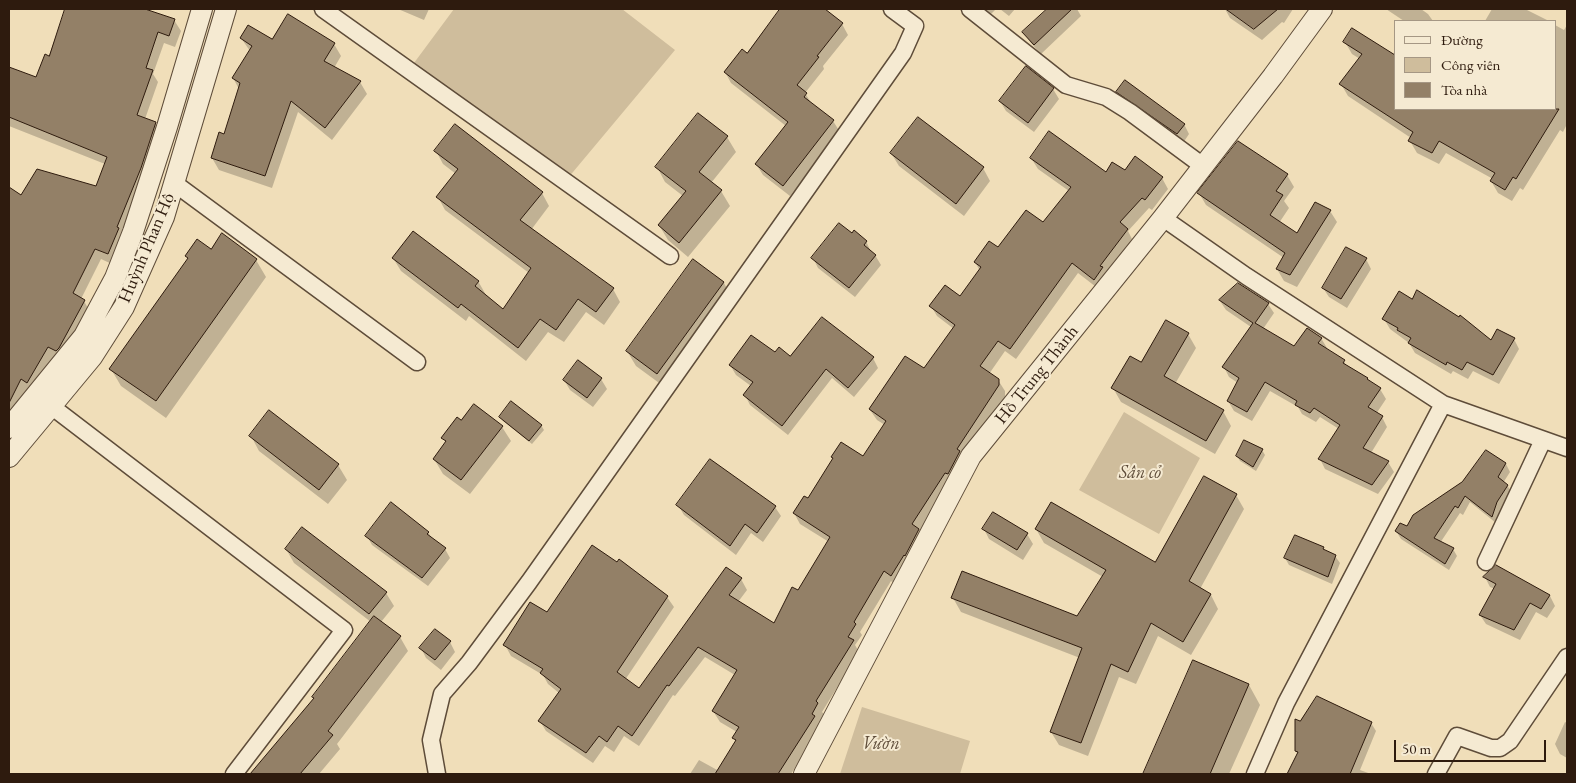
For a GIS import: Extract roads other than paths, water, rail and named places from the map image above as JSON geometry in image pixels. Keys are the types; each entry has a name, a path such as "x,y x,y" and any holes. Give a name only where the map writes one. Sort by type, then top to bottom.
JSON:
{"street":[{"name":"Huỳnh Phan Hộ","path":"9,457 84,336 115,278 133,232 202,9"},
{"name":"Huỳnh Phan Hộ","path":"9,428 92,357 124,307 160,226 226,9"},
{"path":"323,9 670,256"},
{"path":"437,774 431,740 442,694 469,663 529,582 902,53 915,26 892,9"},
{"path":"970,9 1066,85 1106,97 1130,112 1203,166"},
{"name":"Hồ Trung Thành","path":"804,774 971,456 1163,218 1273,76 1322,9"},
{"path":"174,183 417,362"},
{"path":"1163,218 1246,276 1443,404 1567,448"},
{"path":"44,399 344,630 234,774"},
{"path":"1255,774 1286,702 1443,404"},
{"path":"1486,562 1543,440"},
{"path":"1436,774 1457,736 1490,748 1500,748 1510,741 1567,657"}],"park label":[{"name":"Sân cỏ","path":"1140,473"},
{"name":"Vườn","path":"881,744"}]}
